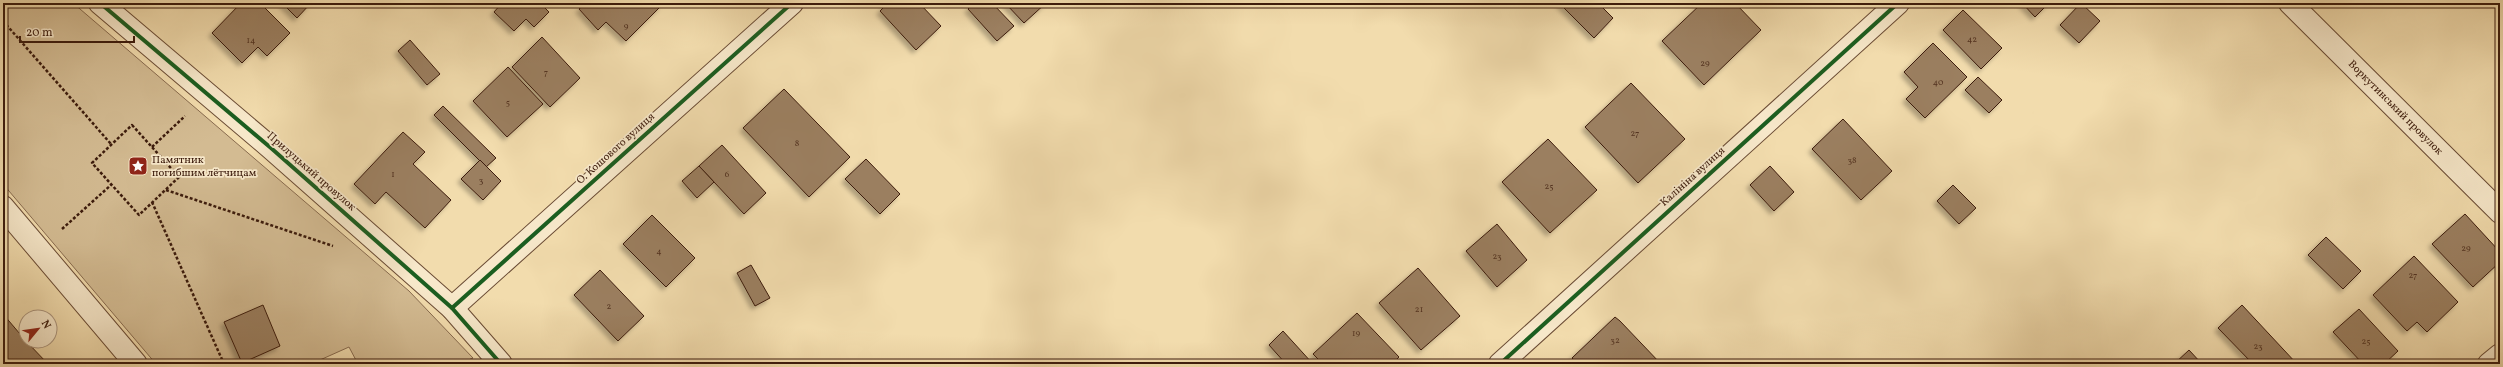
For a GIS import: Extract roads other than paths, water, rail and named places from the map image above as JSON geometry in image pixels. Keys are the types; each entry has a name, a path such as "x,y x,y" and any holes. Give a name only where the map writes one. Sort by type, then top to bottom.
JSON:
{"street":[{"name":"Прилуцький провулок","path":"100,3 452,308 501,364"},
{"name":"О. Кошового вулиця","path":"452,308 792,3"},
{"name":"Калініна вулиця","path":"1500,364 1898,3"},
{"name":"Воркутинський провулок","path":"2290,3 2500,212"},
{"path":"3,207 136,364"},
{"path":"2489,364 2500,354"}],"place":[{"name":"Памятник погибшим лётчицам","path":"138,166"}]}
